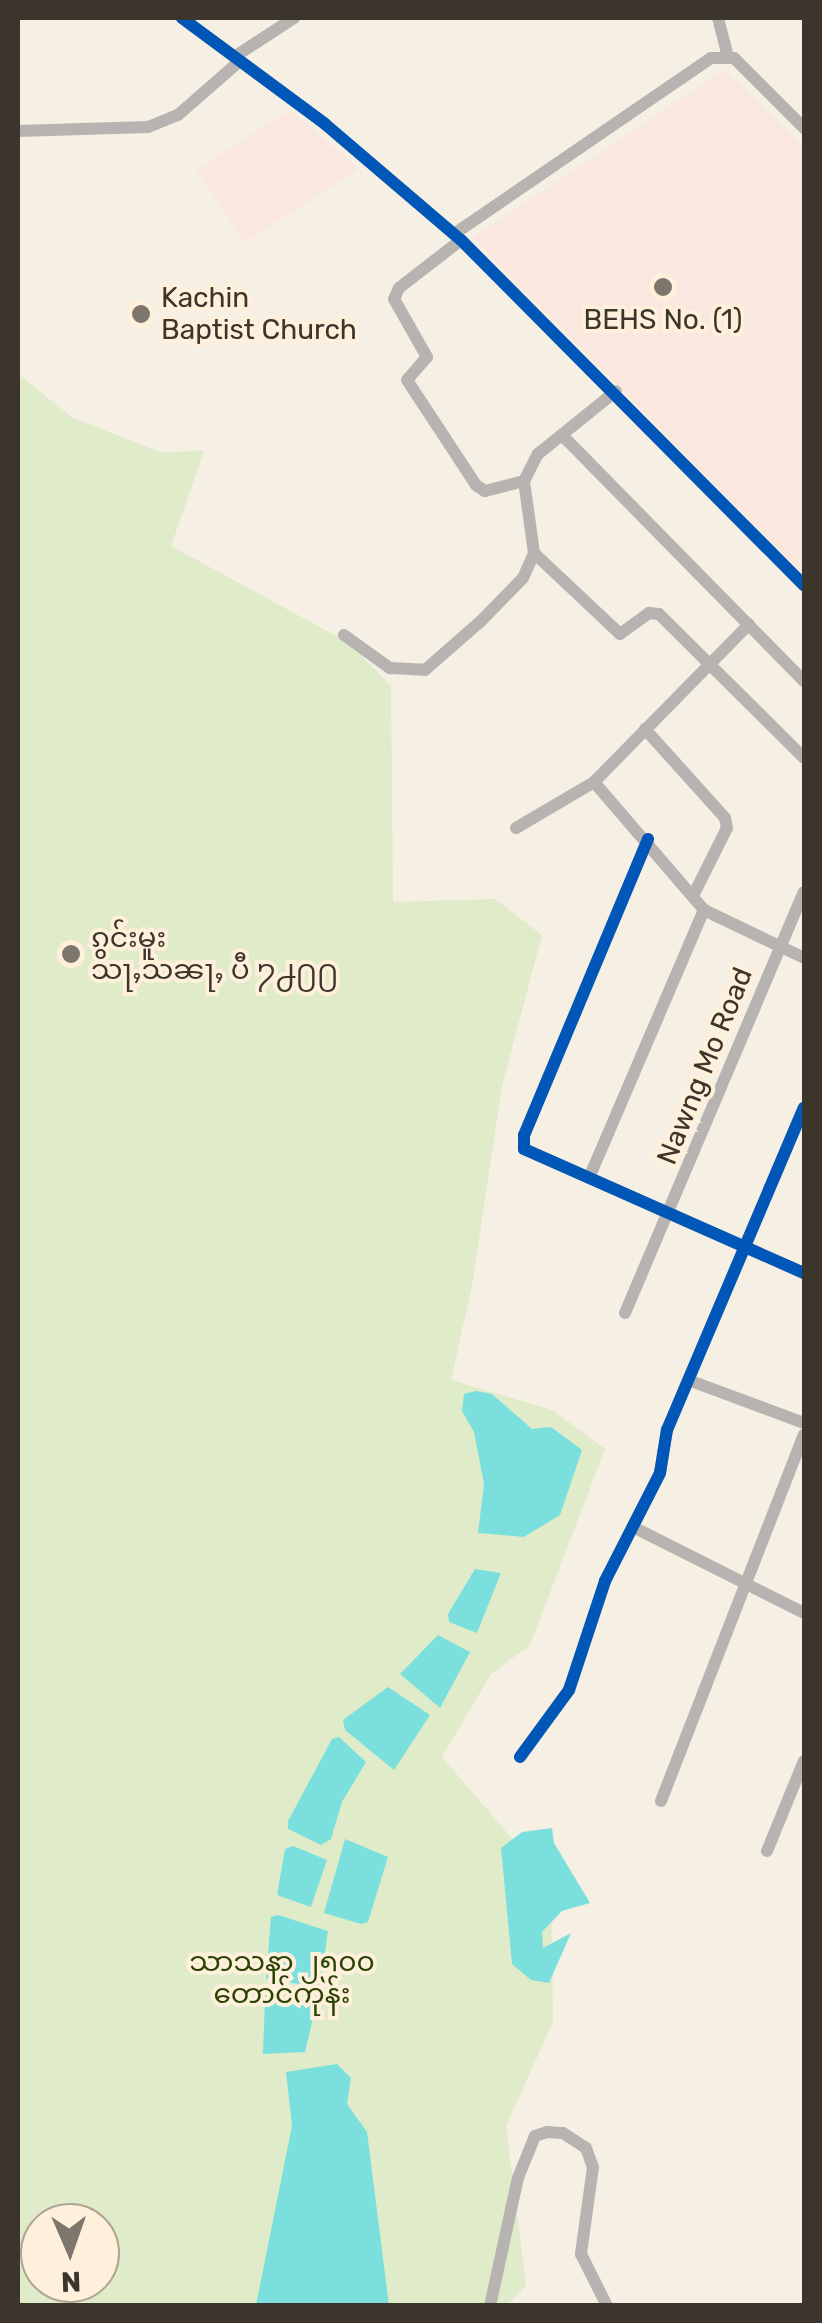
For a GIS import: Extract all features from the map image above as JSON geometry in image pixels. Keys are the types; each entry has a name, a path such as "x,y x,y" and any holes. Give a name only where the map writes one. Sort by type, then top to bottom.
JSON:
{"street":[{"path":"182,18 457,237 616,391 804,586"},
{"path":"18,131 148,127 178,116 237,59 294,18"},
{"path":"718,18 728,57 804,128"},
{"path":"524,480 485,492 476,485 407,380 427,357 394,299 398,288 457,237 710,58 728,57"},
{"path":"344,634 390,668 425,670 523,578 534,552 524,480 538,454 616,391"},
{"path":"562,435 804,681"},
{"path":"534,552 613,630 628,633 654,612 712,662 804,758"},
{"path":"516,828 594,782 748,624"},
{"path":"645,729 725,818 724,836 694,894"},
{"path":"594,782 648,839 704,910 804,958"},
{"path":"648,839 524,1135 524,1150 674,1210 804,1273"},
{"name":"Nawng Mo Road","path":"625,1313 674,1210 804,892"},
{"path":"589,1178 704,910"},
{"path":"520,1757 569,1690 605,1581 624,1536 635,1528 691,1380 750,1248 804,1108"},
{"path":"691,1380 804,1423"},
{"path":"660,1801 804,1436"},
{"path":"635,1528 804,1613"},
{"path":"767,1851 804,1761"},
{"path":"490,2306 518,2178 535,2136 547,2132 563,2133 586,2148 594,2168 581,2254 606,2306"}],"shaded area":[{"name":"BEHS No. (1)","path":"725,70 804,147 804,576 473,238"},
{"path":"290,110 359,169 244,243 196,170"}],"green space":[{"name":"သာသနာ ၂၅၀၀ တောင်ကုန်း","path":"18,374 73,418 160,452 204,451 171,546 349,643 391,686 393,902 495,899 542,935 502,1086 472,1286 451,1380 552,1410 605,1449 530,1645 491,1674 442,1757 551,1884 553,2022 506,2126 526,2286 507,2305 18,2305"}],"water":[{"path":"464,1394 492,1394 532,1429 551,1427 582,1450 560,1515 524,1537 478,1533 484,1484 474,1432 462,1411"},
{"path":"475,1569 501,1573 477,1633 449,1622 448,1614"},
{"path":"438,1635 470,1652 440,1708 400,1674"},
{"path":"388,1687 430,1715 394,1770 345,1730 343,1720"},
{"path":"339,1737 366,1762 342,1802 331,1839 321,1845 288,1829 288,1821 332,1739"},
{"path":"552,1828 554,1843 590,1903 562,1911 542,1932 543,1948 571,1933 549,1983 531,1980 512,1964 501,1848 522,1832"},
{"path":"345,1839 388,1857 368,1922 361,1924 324,1913"},
{"path":"293,1846 327,1860 311,1907 277,1895 285,1849"},
{"path":"278,1915 328,1931 320,1988 266,1978 271,1917"},
{"path":"265,1996 317,2001 305,2052 263,2054"},
{"path":"337,2064 351,2078 347,2104 367,2132 389,2305 256,2305 292,2126 286,2072"}],"cycle path":[{"path":"182,18 325,124 461,240 804,586"},
{"path":"648,839 524,1135 524,1149 804,1273"},
{"path":"520,1757 569,1690 605,1581 660,1473 667,1430 804,1108"}],"place":[{"name":"BEHS No. (1)","path":"663,287"},
{"name":"Kachin Baptist Church","path":"141,314"},
{"name":"ၵွင်းမူး သႃႇသၼႃႇ ပီ ႒႕႐႐","path":"71,954"}]}
